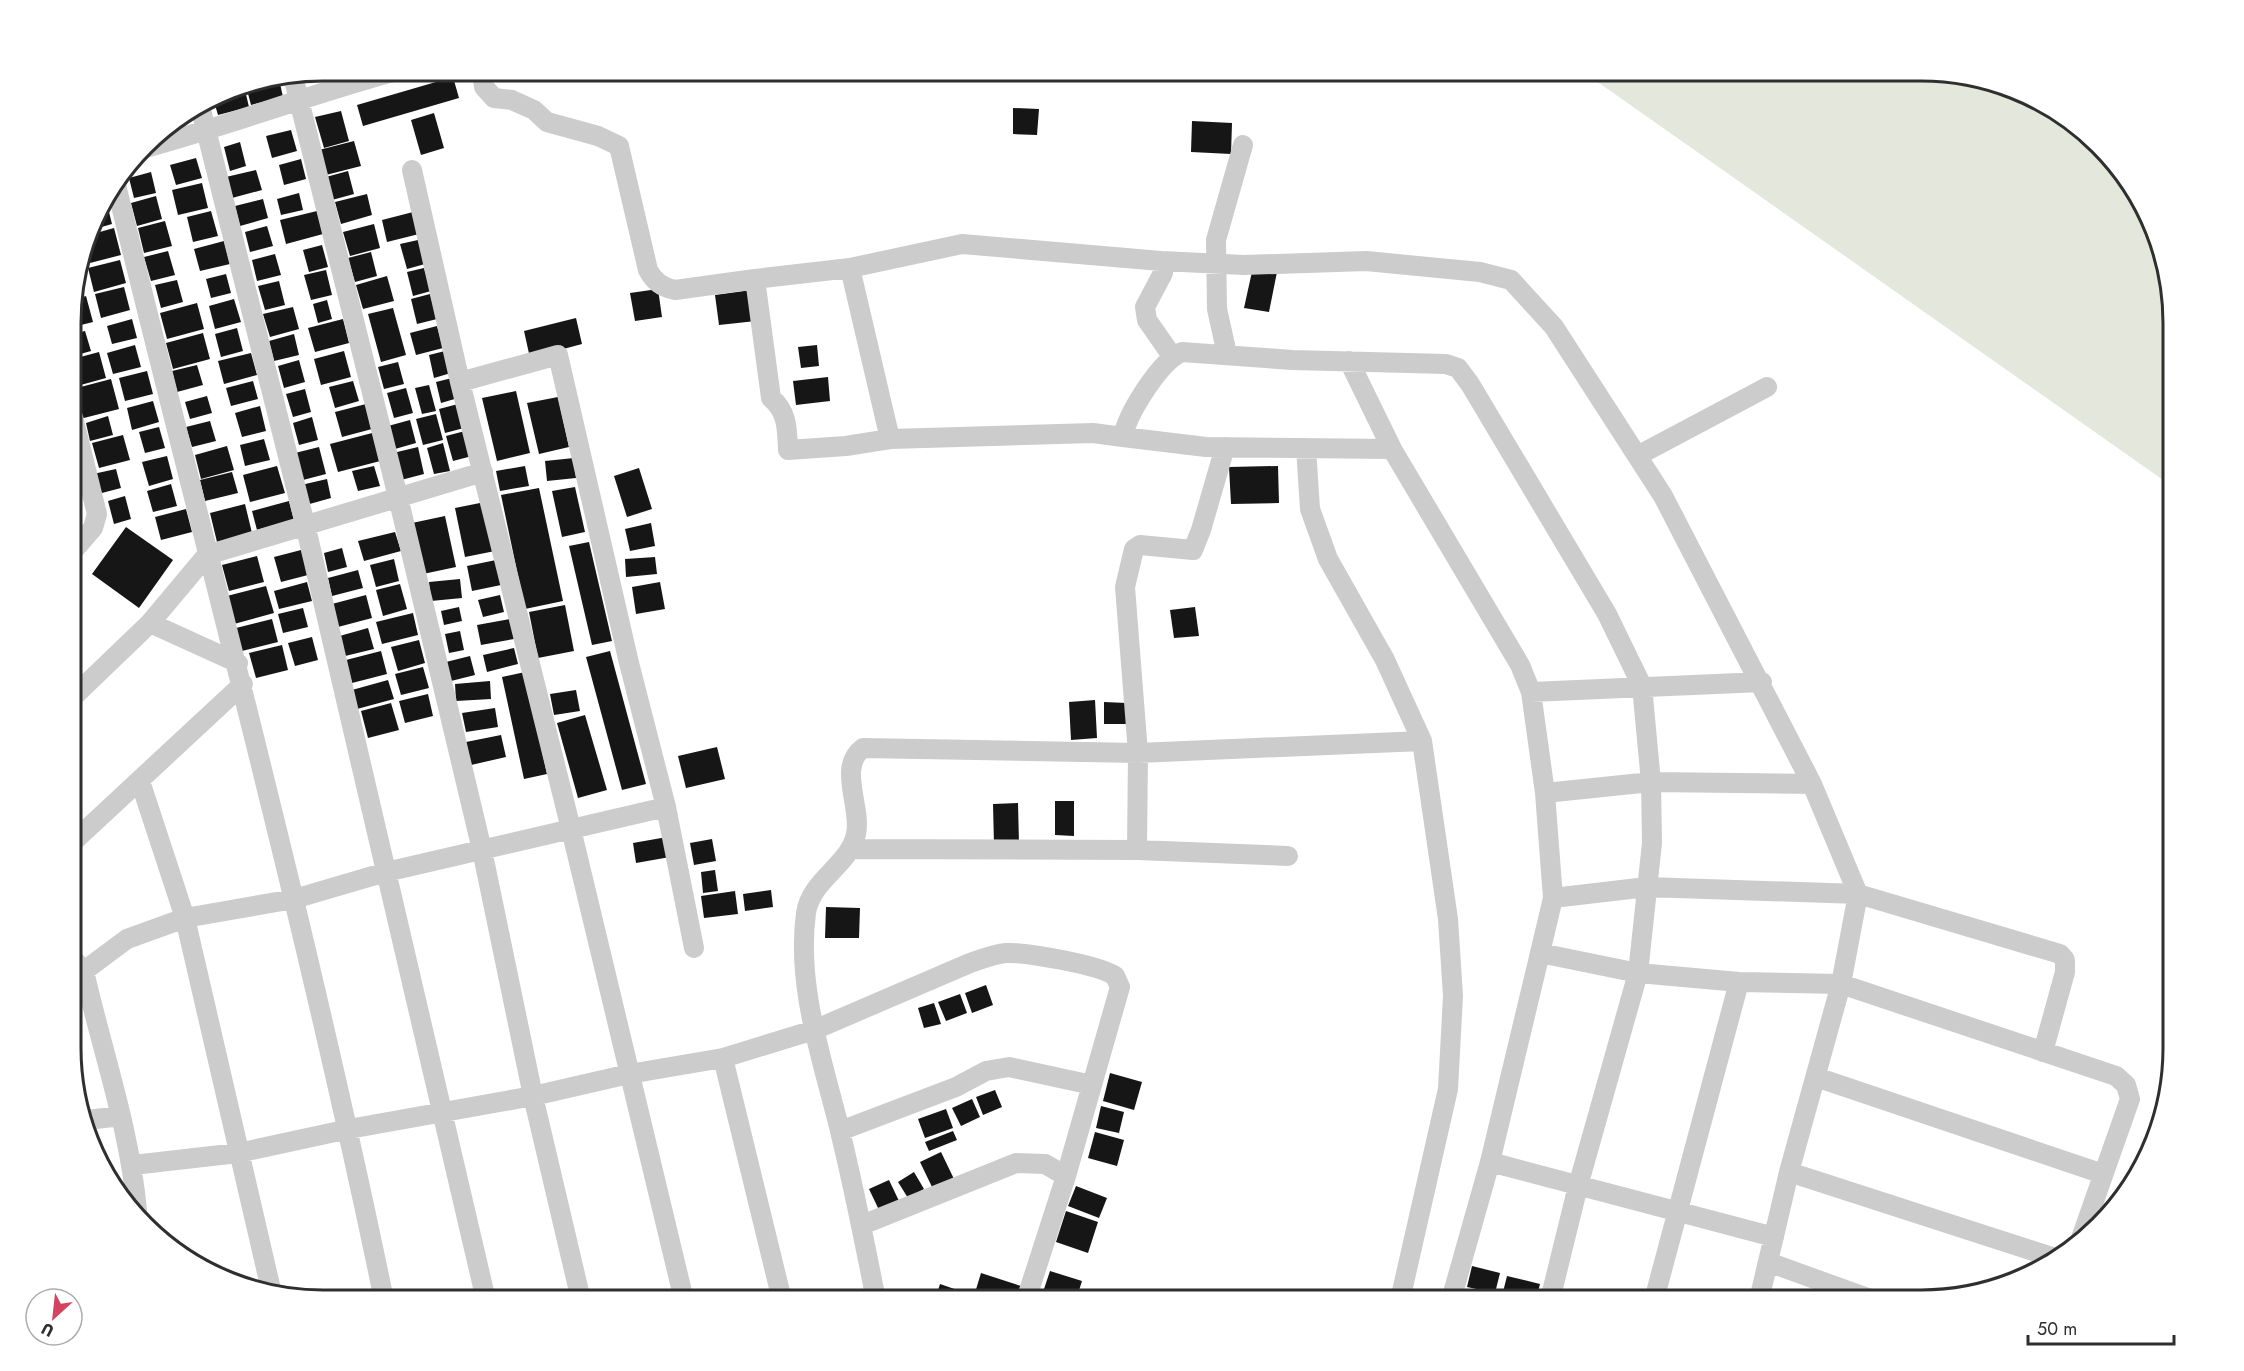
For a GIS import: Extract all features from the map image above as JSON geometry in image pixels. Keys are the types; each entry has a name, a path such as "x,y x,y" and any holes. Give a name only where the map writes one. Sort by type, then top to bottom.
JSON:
{"street":[{"path":"160,144 207,132 298,99 359,81"},
{"path":"483,81 484,87 494,98 512,100 534,110 547,122 598,136 619,146 648,270 654,280 675,290 850,268 962,244 1161,261 1244,265 1366,261 1480,272 1511,280 1554,327 1664,496 1762,682 1812,784 1858,894 1840,984 1789,1172 1761,1290"},
{"path":"294,83 399,497 482,850 532,1096 579,1290"},
{"path":"202,113 305,524 484,1290"},
{"path":"1227,354 1217,309 1216,240 1243,145"},
{"path":"412,170 460,382 572,829 682,1290"},
{"path":"118,194 207,555 238,663 349,1129 382,1290"},
{"path":"1161,261 1163,273 1146,307 1147,320 1167,353 1172,356"},
{"path":"850,268 890,439"},
{"path":"755,279 771,398 778,404 785,418 788,450 846,446 890,439 1093,433 1225,447 1392,449"},
{"path":"1123,437 1125,425 1157,374 1172,356 1182,352 1292,360 1446,364 1463,373 1607,614 1642,686 1651,782 1652,843 1638,973 1578,1186 1552,1290"},
{"path":"460,382 558,355 629,663 666,807 694,948"},
{"path":"1349,361 1392,449 1520,665 1531,692 1545,793 1552,897 1490,1162 1454,1290"},
{"path":"1639,455 1767,387"},
{"path":"1137,850 1138,753 1125,587 1132,556 1140,545 1193,550 1202,530 1225,447"},
{"path":"1306,448 1310,509 1328,559 1386,660 1422,741 1448,919 1453,996 1448,1089 1402,1290"},
{"path":"81,449 97,514 93,528 81,542"},
{"path":"81,689 150,623 207,555 483,472"},
{"path":"150,623 238,663"},
{"path":"1531,692 1762,682"},
{"path":"81,835 243,684"},
{"path":"874,1290 862,1225 814,1030 804,966 807,910 819,884 851,849 857,822 851,763 855,755 863,748 1138,753 1422,741"},
{"path":"140,781 185,918 270,1284"},
{"path":"1545,793 1651,782 1812,784"},
{"path":"81,968 127,939 185,918 294,899 386,872 666,807"},
{"path":"851,849 1137,850 1159,853 1288,856"},
{"path":"1552,897 1647,887 1858,894 2060,954 2065,960 2065,972 2043,1052"},
{"path":"1540,953 1638,973 1739,982 1840,984 2116,1076 2129,1090 2130,1099 2085,1226"},
{"path":"133,1165 238,1154 349,1129 444,1113 629,1074 723,1058 814,1030 993,956 1020,954 1088,966 1112,974 1118,980 1120,987 1066,1176 1029,1290"},
{"path":"1657,1290 1739,982"},
{"path":"81,987 121,1116 133,1165 136,1202"},
{"path":"723,1058 780,1290"},
{"path":"840,1131 956,1087 986,1071 1009,1067 1092,1085"},
{"path":"1816,1077 2103,1174"},
{"path":"92,1119 121,1116"},
{"path":"1490,1162 1680,1210 1774,1237"},
{"path":"862,1225 1016,1163 1045,1164 1066,1176"},
{"path":"1789,1172 2046,1255"},
{"path":"1768,1262 1845,1290"}],"shaded area":[{"path":"1596,81 1921,81 1953,83 1984,89 2014,99 2056,122 2081,141 2103,163 2122,188 2145,230 2155,260 2161,291 2163,323 2163,480"}],"building":[{"path":"439,81 454,81 459,98 363,126 357,105"},
{"path":"280,85 283,97 251,105 248,93"},
{"path":"246,94 249,107 218,115 215,106"},
{"path":"1013,108 1039,109 1037,135 1013,134"},
{"path":"341,111 349,141 324,148 315,117"},
{"path":"434,113 444,148 421,155 411,120"},
{"path":"1192,121 1232,123 1231,154 1191,152"},
{"path":"291,130 297,151 272,158 266,136"},
{"path":"354,141 361,166 322,176 315,151"},
{"path":"240,142 246,166 230,171 224,147"},
{"path":"196,158 202,178 176,185 170,165"},
{"path":"301,159 306,179 284,185 279,165"},
{"path":"256,170 262,190 232,198 226,177"},
{"path":"348,171 354,194 332,200 326,177"},
{"path":"151,172 156,193 134,198 130,178"},
{"path":"202,183 208,208 178,215 172,190"},
{"path":"299,193 303,210 281,215 277,199"},
{"path":"367,194 372,215 341,224 335,202"},
{"path":"156,196 162,219 137,226 131,203"},
{"path":"263,199 268,218 240,226 235,206"},
{"path":"109,211 112,224 100,227"},
{"path":"211,211 218,236 193,242 187,217"},
{"path":"317,211 323,234 286,244 280,220"},
{"path":"417,211 423,233 387,242 382,220"},
{"path":"165,221 172,246 144,253 138,228"},
{"path":"374,224 380,248 350,256 343,232"},
{"path":"267,226 273,246 250,252 245,232"},
{"path":"114,228 121,255 90,263 98,232"},
{"path":"418,240 425,264 407,269 400,244"},
{"path":"224,241 230,264 200,271 194,249"},
{"path":"322,245 328,267 309,272 303,250"},
{"path":"168,251 175,275 151,281 144,257"},
{"path":"371,252 377,276 355,282 348,258"},
{"path":"275,254 281,275 257,281 252,260"},
{"path":"120,260 126,283 94,292 88,268"},
{"path":"1253,267 1277,272 1269,312 1244,308"},
{"path":"424,268 431,291 413,296 407,272"},
{"path":"326,270 332,295 311,300 304,275"},
{"path":"226,274 231,293 211,298 206,279"},
{"path":"387,276 394,301 363,309 356,285"},
{"path":"177,280 183,302 161,308 155,285"},
{"path":"279,281 285,305 265,310 258,286"},
{"path":"124,287 130,310 101,318 95,294"},
{"path":"658,289 662,317 635,321 630,293"},
{"path":"752,290 756,321 719,325 715,295"},
{"path":"430,294 437,319 417,324 411,299"},
{"path":"86,296 93,322 81,325 81,323 83,297"},
{"path":"234,299 241,322 215,329 209,306"},
{"path":"327,300 332,319 318,323 313,304"},
{"path":"197,303 204,329 167,339 160,313"},
{"path":"293,307 299,329 270,337 263,314"},
{"path":"393,308 406,355 381,362 368,314"},
{"path":"576,318 582,344 530,358 524,331"},
{"path":"132,319 137,338 112,344 107,326"},
{"path":"343,319 349,343 315,352 308,328"},
{"path":"437,326 443,348 416,355 410,333"},
{"path":"237,328 243,351 221,357 215,334"},
{"path":"85,331 91,351 81,354 81,332"},
{"path":"203,333 210,359 173,369 166,343"},
{"path":"294,334 299,355 274,361 269,341"},
{"path":"135,345 141,367 113,374 107,353"},
{"path":"817,345 819,366 801,368 798,347"},
{"path":"344,351 351,377 321,385 314,359"},
{"path":"445,351 451,373 434,378 429,355"},
{"path":"99,352 106,378 81,385 81,357"},
{"path":"251,353 257,375 224,384 218,361"},
{"path":"299,360 305,382 284,388 278,366"},
{"path":"398,362 404,384 384,389 378,367"},
{"path":"197,365 203,385 177,392 172,371"},
{"path":"147,371 153,394 125,401 119,378"},
{"path":"828,377 830,401 796,405 793,381"},
{"path":"452,378 458,398 441,403 436,382"},
{"path":"111,379 119,409 81,419 81,387"},
{"path":"253,381 258,399 231,406 226,388"},
{"path":"353,381 359,401 335,408 329,387"},
{"path":"429,385 436,411 422,414 415,388"},
{"path":"406,388 413,413 394,418 387,393"},
{"path":"305,389 311,412 293,417 286,394"},
{"path":"516,391 530,453 497,461 482,398"},
{"path":"207,396 212,413 190,419 185,402"},
{"path":"558,397 569,447 539,454 527,403"},
{"path":"153,401 159,422 132,430 127,408"},
{"path":"366,404 372,429 342,437 335,412"},
{"path":"458,404 464,428 445,433 439,409"},
{"path":"260,406 266,431 242,437 235,413"},
{"path":"436,414 443,440 423,445 416,419"},
{"path":"108,416 113,435 90,441 86,423"},
{"path":"312,417 318,440 299,445 293,423"},
{"path":"410,420 416,443 395,449 388,426"},
{"path":"210,421 216,441 192,447 186,427"},
{"path":"159,427 165,448 145,453 139,432"},
{"path":"465,431 472,456 453,461 446,436"},
{"path":"376,432 384,460 338,472 330,444"},
{"path":"123,435 130,460 99,468 92,443"},
{"path":"264,439 270,460 245,466 240,445"},
{"path":"443,443 450,471 434,474 427,448"},
{"path":"227,446 234,470 201,479 195,455"},
{"path":"319,447 326,474 303,480 295,453"},
{"path":"418,447 424,474 401,480 393,453"},
{"path":"167,456 173,479 149,486 142,462"},
{"path":"574,458 576,478 547,481 545,461"},
{"path":"277,466 285,493 250,502 243,475"},
{"path":"374,466 380,486 358,491 352,471"},
{"path":"525,466 529,486 500,491 496,471"},
{"path":"1278,466 1279,503 1231,504 1229,467"},
{"path":"639,468 652,509 627,517 614,476"},
{"path":"116,469 121,488 98,494 93,474"},
{"path":"232,472 238,493 205,501 200,480"},
{"path":"327,479 331,498 306,505 301,485"},
{"path":"171,484 177,506 153,512 147,491"},
{"path":"575,487 585,532 562,537 552,491"},
{"path":"539,488 563,601 525,609 501,495"},
{"path":"125,496 131,519 114,524 108,501"},
{"path":"289,501 294,520 257,530 252,511"},
{"path":"485,502 495,551 465,557 455,508"},
{"path":"245,504 252,533 217,542 210,513"},
{"path":"186,509 192,532 161,540 155,517"},
{"path":"445,516 456,567 423,574 412,523"},
{"path":"651,523 655,546 630,551 625,529"},
{"path":"126,527 173,560 139,608 92,574"},
{"path":"395,532 401,551 364,561 358,541"},
{"path":"589,542 612,641 592,645 569,546"},
{"path":"342,548 347,567 328,572 324,553"},
{"path":"301,550 308,575 281,582 274,557"},
{"path":"257,556 264,582 229,591 222,565"},
{"path":"655,557 657,574 626,577 625,559"},
{"path":"394,559 399,581 376,587 370,565"},
{"path":"496,560 501,585 472,591 467,566"},
{"path":"358,570 363,588 332,596 328,578"},
{"path":"460,579 462,598 431,601 429,582"},
{"path":"307,582 312,601 279,609 274,591"},
{"path":"660,582 665,609 636,614 632,587"},
{"path":"400,584 407,609 383,616 376,590"},
{"path":"266,586 274,613 234,624 227,596"},
{"path":"366,595 372,618 338,627 332,604"},
{"path":"500,595 504,612 483,617 478,600"},
{"path":"565,605 574,651 538,658 529,612"},
{"path":"459,607 462,621 444,625 441,611"},
{"path":"1195,607 1199,636 1174,638 1170,610"},
{"path":"303,608 308,627 283,633 278,614"},
{"path":"413,613 418,635 382,644 376,622"},
{"path":"272,619 278,642 242,651 236,628"},
{"path":"510,619 514,639 481,645 477,625"},
{"path":"368,628 374,649 341,657 336,637"},
{"path":"460,631 464,650 449,653 445,634"},
{"path":"312,637 318,660 295,666 288,643"},
{"path":"419,640 425,663 398,671 391,647"},
{"path":"282,645 288,670 256,678 249,653"},
{"path":"514,648 518,664 487,672 483,655"},
{"path":"381,651 387,674 352,683 346,660"},
{"path":"610,651 646,784 622,790 586,657"},
{"path":"470,656 475,675 451,681 446,662"},
{"path":"423,667 429,688 401,695 395,674"},
{"path":"525,672 547,774 524,779 502,677"},
{"path":"388,680 394,699 357,709 352,690"},
{"path":"490,681 491,699 456,701 455,684"},
{"path":"576,690 580,711 554,715 550,694"},
{"path":"428,694 433,716 405,723 399,701"},
{"path":"1095,700 1097,738 1071,740 1069,702"},
{"path":"1104,702 1127,703 1127,724 1104,724"},
{"path":"391,703 399,730 368,738 361,711"},
{"path":"495,708 498,727 466,732 462,713"},
{"path":"585,715 607,790 578,798 557,723"},
{"path":"501,735 506,757 471,765 466,742"},
{"path":"717,747 725,779 686,788 678,756"},
{"path":"1055,801 1074,801 1074,836 1055,835"},
{"path":"1018,803 1019,844 994,845 993,804"},
{"path":"667,837 670,857 636,863 633,843"},
{"path":"712,839 716,861 694,865 690,843"},
{"path":"715,870 718,891 703,893 701,872"},
{"path":"771,890 773,907 745,911 743,894"},
{"path":"735,891 738,914 704,918 701,896"},
{"path":"826,907 860,908 859,938 825,938"},
{"path":"986,985 993,1005 972,1013 965,993"},
{"path":"960,994 967,1013 946,1021 938,1002"},
{"path":"934,1003 941,1024 924,1028 918,1008"},
{"path":"1110,1073 1142,1082 1134,1110 1103,1101"},
{"path":"995,1090 1002,1107 983,1115 976,1097"},
{"path":"972,1099 980,1117 961,1126 952,1108"},
{"path":"1101,1106 1124,1112 1119,1133 1096,1128"},
{"path":"946,1109 953,1128 925,1138 918,1119"},
{"path":"953,1131 957,1140 929,1151 925,1142"},
{"path":"1095,1132 1124,1140 1117,1166 1088,1158"},
{"path":"941,1152 954,1179 933,1189 920,1162"},
{"path":"914,1172 924,1189 908,1198 898,1182"},
{"path":"889,1180 899,1201 879,1210 869,1189"},
{"path":"1076,1186 1107,1198 1099,1218 1068,1206"},
{"path":"1066,1211 1098,1222 1088,1253 1056,1242"},
{"path":"1472,1266 1500,1273 1496,1290 1467,1287"},
{"path":"1050,1271 1082,1281 1079,1290 1044,1290"},
{"path":"981,1273 1021,1286 1020,1290 976,1290"},
{"path":"1507,1276 1540,1284 1538,1290 1504,1290"},
{"path":"940,1284 957,1290 938,1290"}]}
